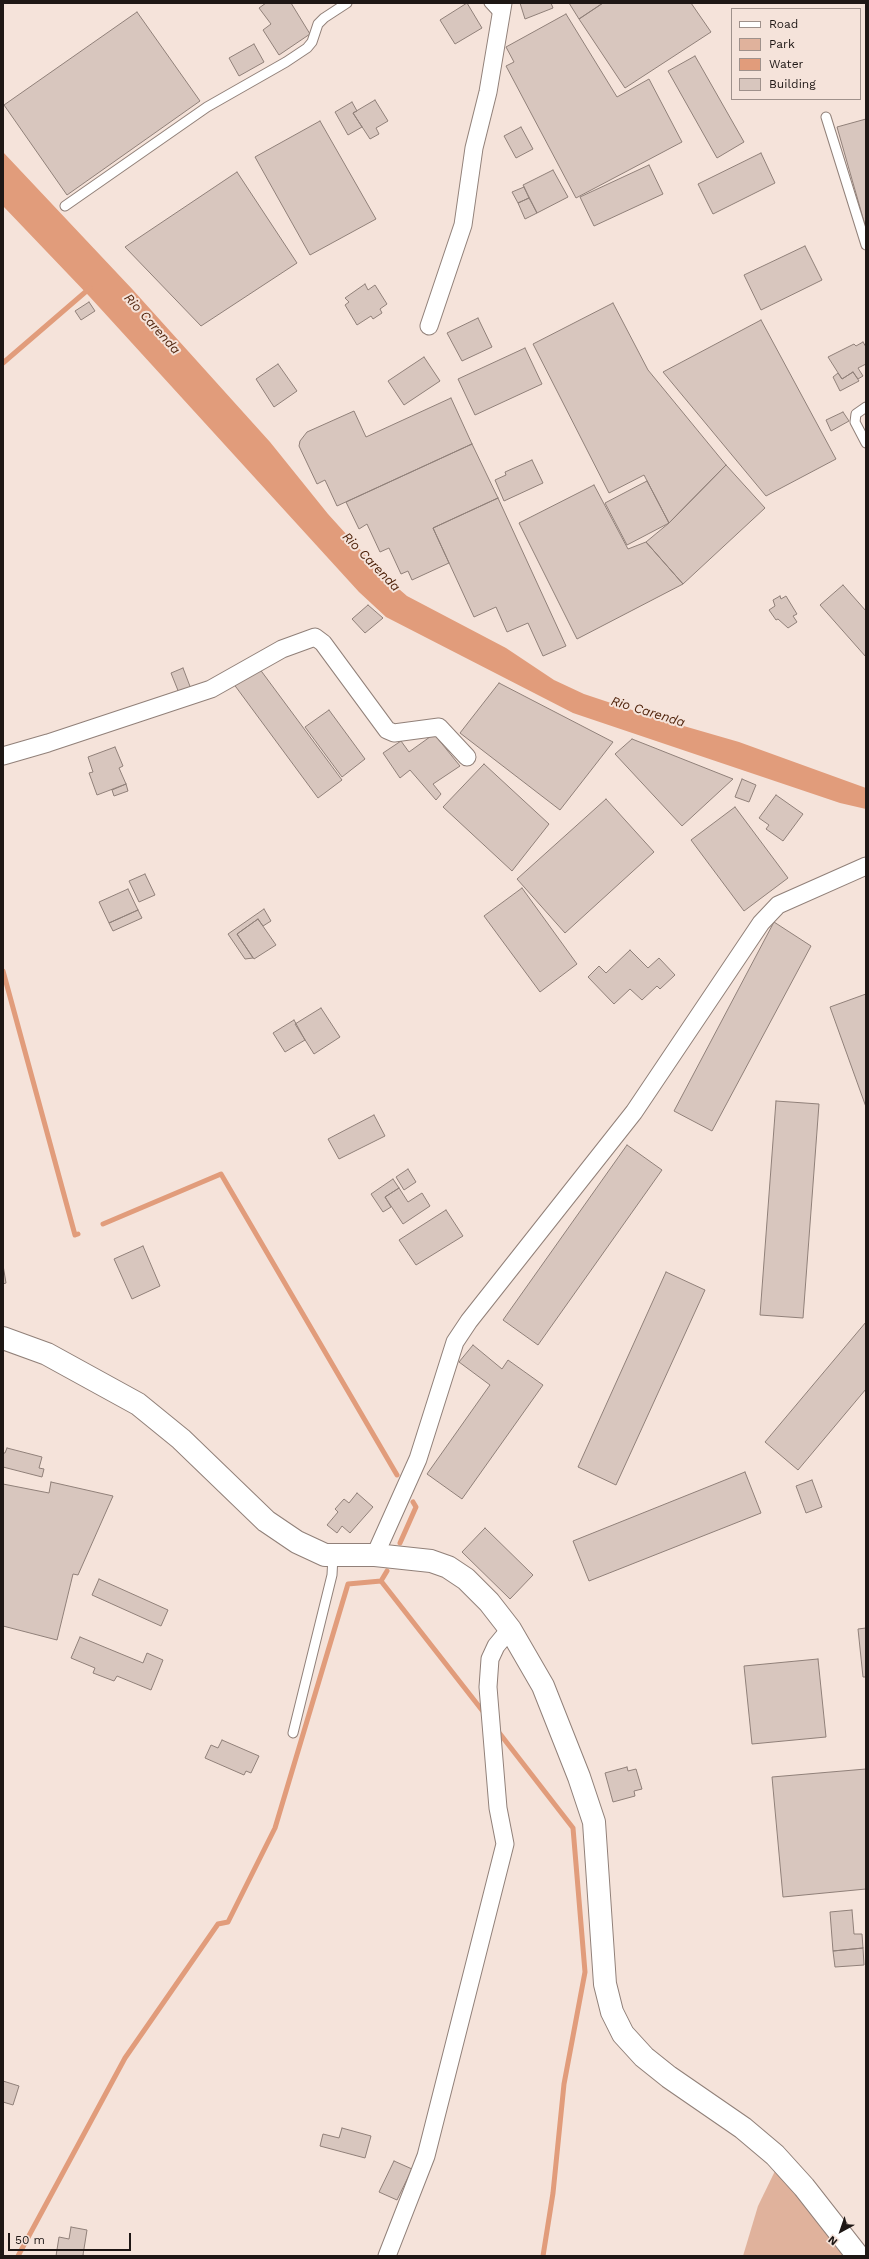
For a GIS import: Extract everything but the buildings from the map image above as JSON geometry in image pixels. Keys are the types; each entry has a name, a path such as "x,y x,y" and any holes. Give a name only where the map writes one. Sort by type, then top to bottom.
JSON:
{"main road":[{"path":"3,1338 47,1354 138,1404 181,1439 266,1521 296,1542 325,1555 375,1555 431,1561 448,1567 471,1584 489,1602 510,1629 548,1698 580,1778 594,1822 605,1984 612,2012 623,2034 644,2057 669,2077 743,2128 775,2155 804,2187 858,2256"}],"street":[{"path":"429,326 463,225 474,148 488,92 502,9"},
{"path":"3,756 48,743 211,689 282,649 315,638 323,643 387,730 394,733 439,727 467,757"},
{"path":"375,1555 418,1459 455,1342 469,1321 634,1112 761,923 778,905 866,866"},
{"path":"387,2256 426,2156 505,1844 498,1808 488,1687 490,1659 496,1646 510,1629"}],"lane":[{"path":"65,206 208,107 286,62 307,48 312,42 318,24 324,18 347,3"},
{"path":"488,3 502,9"},
{"path":"826,117 866,245"},
{"path":"866,407 856,414 854,422 866,443"},
{"path":"293,1733 332,1575 333,1556"}],"green space":[{"path":"775,2171 850,2256 743,2256 758,2206"}],"water":[{"path":"3,152 133,290 270,442 328,514 384,576 407,596 506,648 554,680 584,694 656,718 739,742 866,788 866,809 840,803 573,713 386,617 359,592 89,296 3,206"}],"waterway":[{"path":"3,363 90,288"},
{"path":"3,971 75,1235 78,1234"},
{"path":"103,1224 221,1174 397,1475"},
{"name":"Rio Carenda","path":"400,1543 416,1507 413,1502"},
{"name":"Rio Carenda","path":"381,1581 387,1571"},
{"path":"381,1581 485,1714"},
{"path":"18,2256 125,2058 218,1924 228,1922 275,1828 348,1584 381,1581"},
{"path":"497,1730 573,1828 585,1972 564,2084 553,2193 543,2256"}]}
